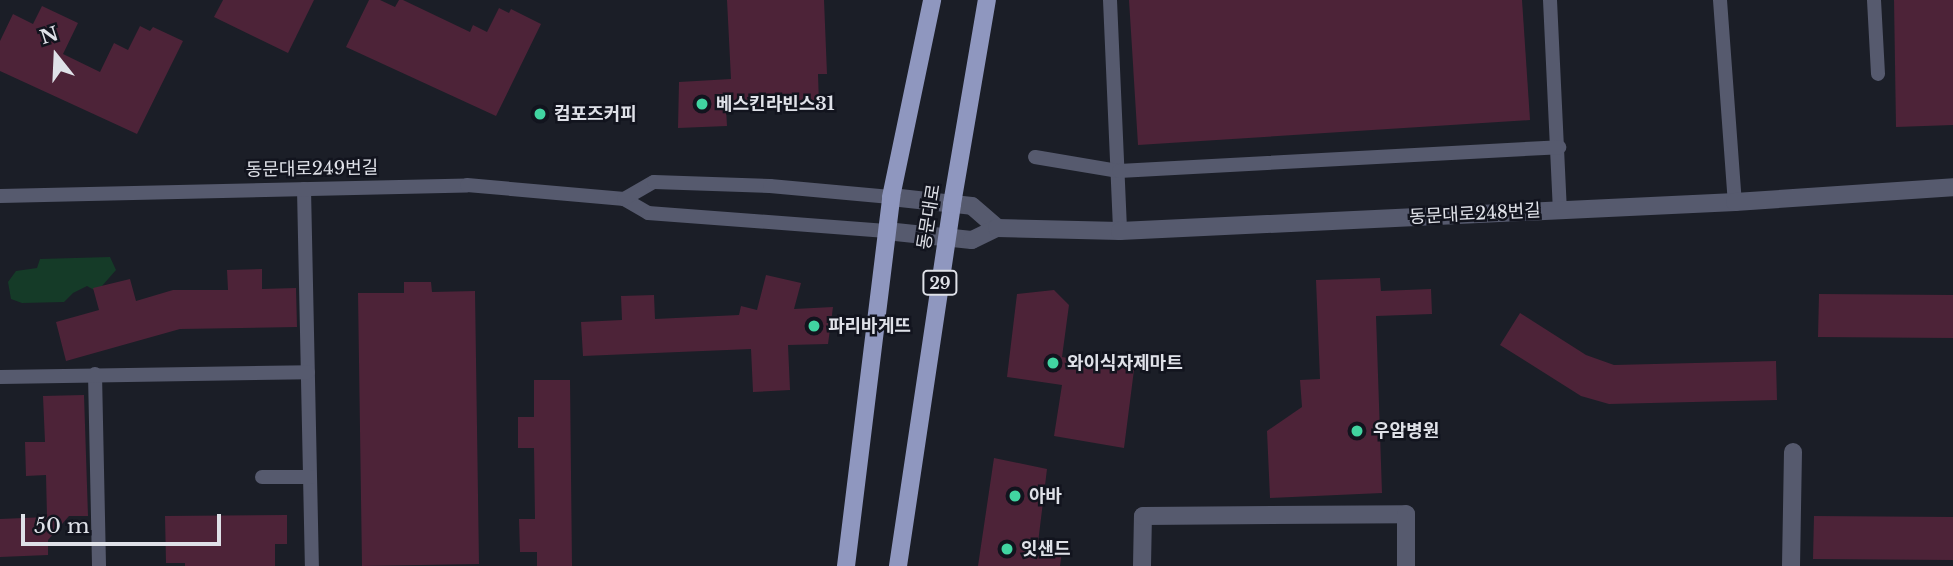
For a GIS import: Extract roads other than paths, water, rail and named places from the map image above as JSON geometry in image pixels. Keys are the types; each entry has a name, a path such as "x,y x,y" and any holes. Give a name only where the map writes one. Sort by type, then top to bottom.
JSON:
{"main road":[{"path":"846,566 891,197 932,0"},
{"name":"동문대로","path":"898,566 952,204 987,0"}],"street":[{"name":"동문대로248번길","path":"886,231 972,240 997,228 1120,231 1735,202 1953,187"},
{"path":"891,197 972,206 997,228"},
{"path":"1791,566 1794,452"},
{"path":"1142,566 1143,516 1406,514 1406,566"}],"lane":[{"path":"1110,0 1120,231"},
{"path":"1550,0 1560,209"},
{"path":"1720,0 1735,202"},
{"path":"1874,0 1878,74"},
{"path":"1035,157 1119,171 1559,147"},
{"path":"624,199 654,183 771,186 891,197"},
{"name":"동문대로249번길","path":"0,195 467,185 624,199 648,213 886,231"},
{"path":"304,189 312,566"},
{"path":"0,377 308,372"},
{"path":"95,374 99,566"},
{"path":"262,477 310,477"}],"place":[{"name":"베스킨라빈스31","path":"702,104"},
{"name":"컴포즈커피","path":"540,114"},
{"name":"파리바게뜨","path":"814,326"},
{"name":"와이식자제마트","path":"1053,363"},
{"name":"우암병원","path":"1357,431"},
{"name":"아바","path":"1015,496"},
{"name":"잇샌드","path":"1007,549"}]}
